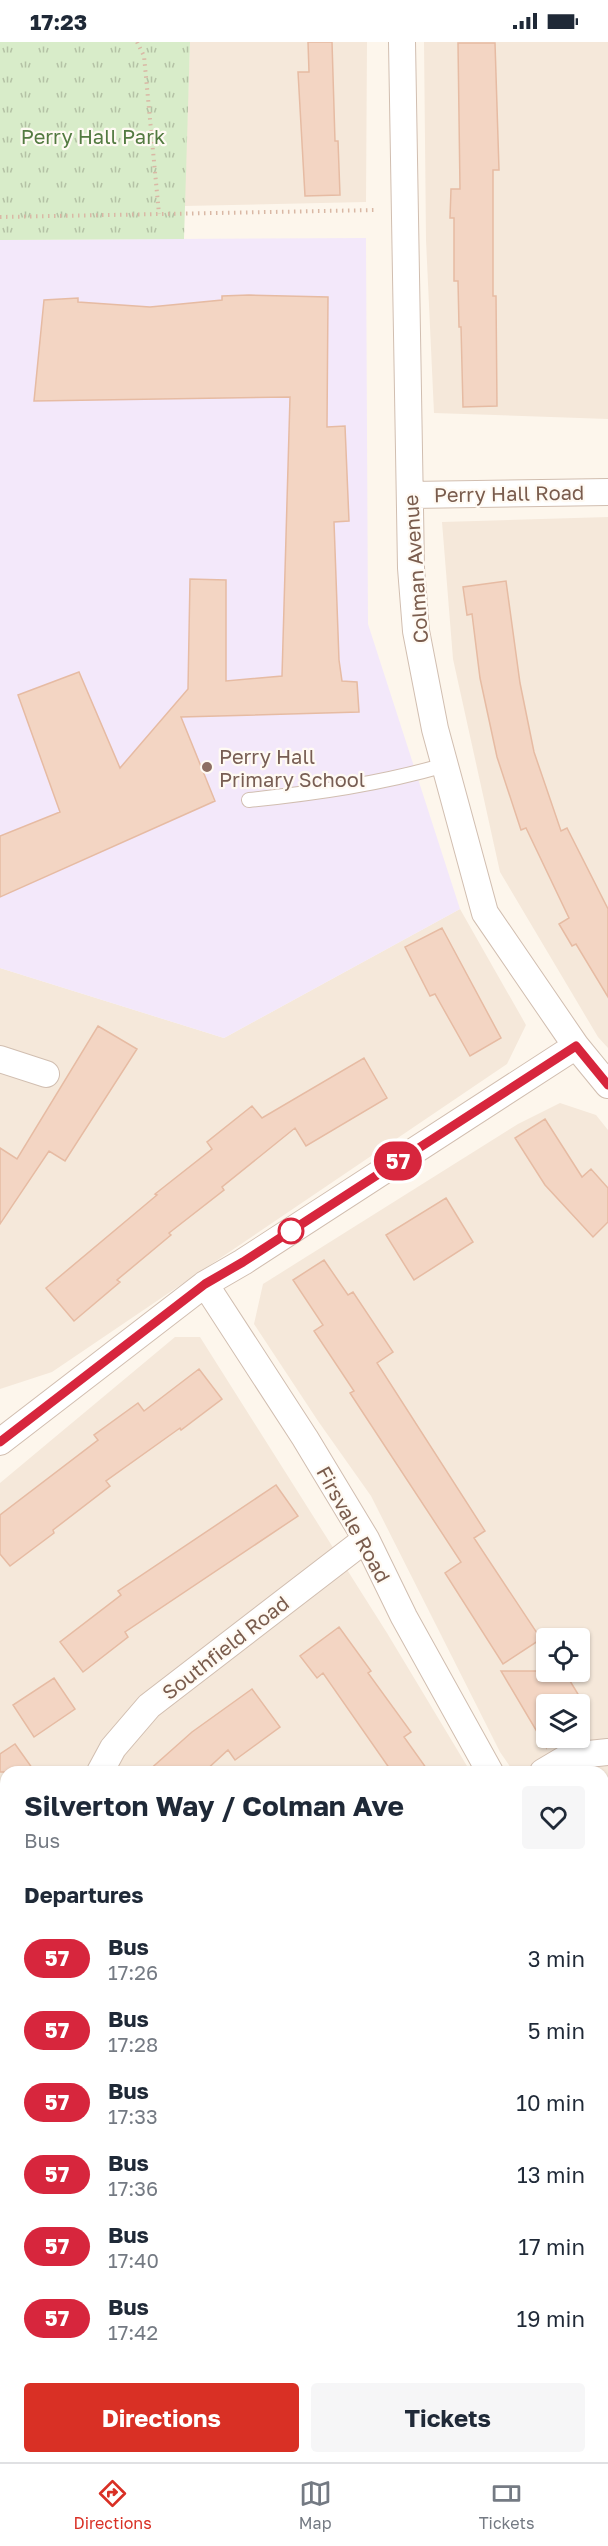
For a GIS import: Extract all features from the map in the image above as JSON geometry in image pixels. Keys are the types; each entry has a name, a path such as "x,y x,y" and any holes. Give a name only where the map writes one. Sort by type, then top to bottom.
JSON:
{"street":[{"name":"Colman Avenue","path":"402,42 411,568 416,631 435,729 485,913 576,1046 608,1085"},
{"name":"Perry Hall Road","path":"410,495 608,492"},
{"path":"0,1442 205,1284 253,1256 576,1046"},
{"path":"0,1059 46,1074"},
{"name":"Firsvale Road","path":"205,1284 305,1438 366,1539 404,1617 487,1766"},
{"name":"Southfield Road","path":"103,1766 113,1748 149,1706 366,1539"},
{"path":"553,1766 570,1756 608,1752"}],"lane":[{"path":"249,800 324,792 400,778 445,765"}],"path":[{"path":"137,42 144,56 159,214"},
{"path":"0,217 405,210"}],"shaded area":[{"path":"190,42 367,42 366,202 184,206"},
{"path":"424,42 608,42 608,419 434,413 426,240"},
{"name":"Perry Hall Primary School","path":"366,238 368,624 460,909 224,1038 0,968 0,240"},
{"path":"608,517 608,1048 598,1037 500,872 453,659 442,522"},
{"path":"460,909 526,1025 507,1064 52,1372 0,1389 0,968 224,1038"},
{"path":"560,1103 596,1115 608,1130 608,1766 510,1766 500,1752 371,1496 254,1324 263,1284 518,1124"},
{"path":"175,1337 200,1337 387,1633 467,1766 0,1766 0,1483"}],"green space":[{"name":"Perry Hall Park","path":"0,42 190,42 184,239 0,240"}],"building":[{"path":"308,42 332,42 335,141 338,141 340,195 305,196 298,72 309,72"},
{"path":"458,43 495,43 499,170 493,170 493,296 496,296 497,406 463,407 458,281 454,281 454,218 450,218 451,189 460,189"},
{"path":"222,296 328,297 327,427 345,426 349,521 334,522 339,660 342,681 357,682 359,712 181,717 215,801 0,897 0,836 60,812 18,695 79,672 120,768 188,689 190,579 226,580 226,681 282,676 290,397 34,401 44,300 78,298 78,302 150,307 222,300"},
{"path":"506,581 520,683 534,752 561,831 567,828 608,909 608,997 576,944 572,946 559,924 569,918 526,828 521,830 497,757 480,678 472,614 467,615 463,587"},
{"path":"442,928 501,1038 470,1056 435,994 430,996 405,947"},
{"path":"98,1026 137,1049 65,1161 49,1151 0,1224 0,1148 17,1159"},
{"path":"364,1058 387,1098 306,1146 295,1128 222,1187 224,1190 169,1233 171,1235 117,1280 120,1282 74,1321 46,1288 157,1195 155,1194 212,1149 207,1142 252,1106 262,1118"},
{"path":"545,1119 582,1177 591,1169 608,1188 608,1222 593,1237 545,1185 515,1138"},
{"path":"446,1198 473,1242 414,1280 386,1235"},
{"path":"324,1260 348,1295 353,1292 393,1352 377,1363 485,1531 474,1538 536,1631 536,1642 503,1664 445,1573 461,1562 350,1393 354,1391 314,1331 323,1325 293,1280"},
{"path":"199,1369 222,1399 106,1481 110,1486 10,1566 0,1554 0,1515 98,1440 94,1435 138,1403 144,1411"},
{"path":"276,1485 298,1516 125,1632 128,1637 83,1672 60,1642 121,1595 118,1591"},
{"path":"339,1627 371,1671 368,1673 411,1732 404,1737 425,1766 388,1766 323,1673 317,1678 300,1656"},
{"path":"501,1671 536,1671 536,1682 571,1682 578,1694 536,1694 536,1730"},
{"path":"54,1678 75,1709 34,1737 13,1705"},
{"path":"252,1689 280,1727 235,1760 228,1750 211,1766 154,1766 192,1732"},
{"path":"15,1744 31,1766 0,1766 0,1754"}],"bus line":[{"name":"57","path":"0,1442 205,1284 243,1262 576,1046 608,1085"}],"place":[{"name":"Perry Hall Primary School","path":"207,767"}]}
